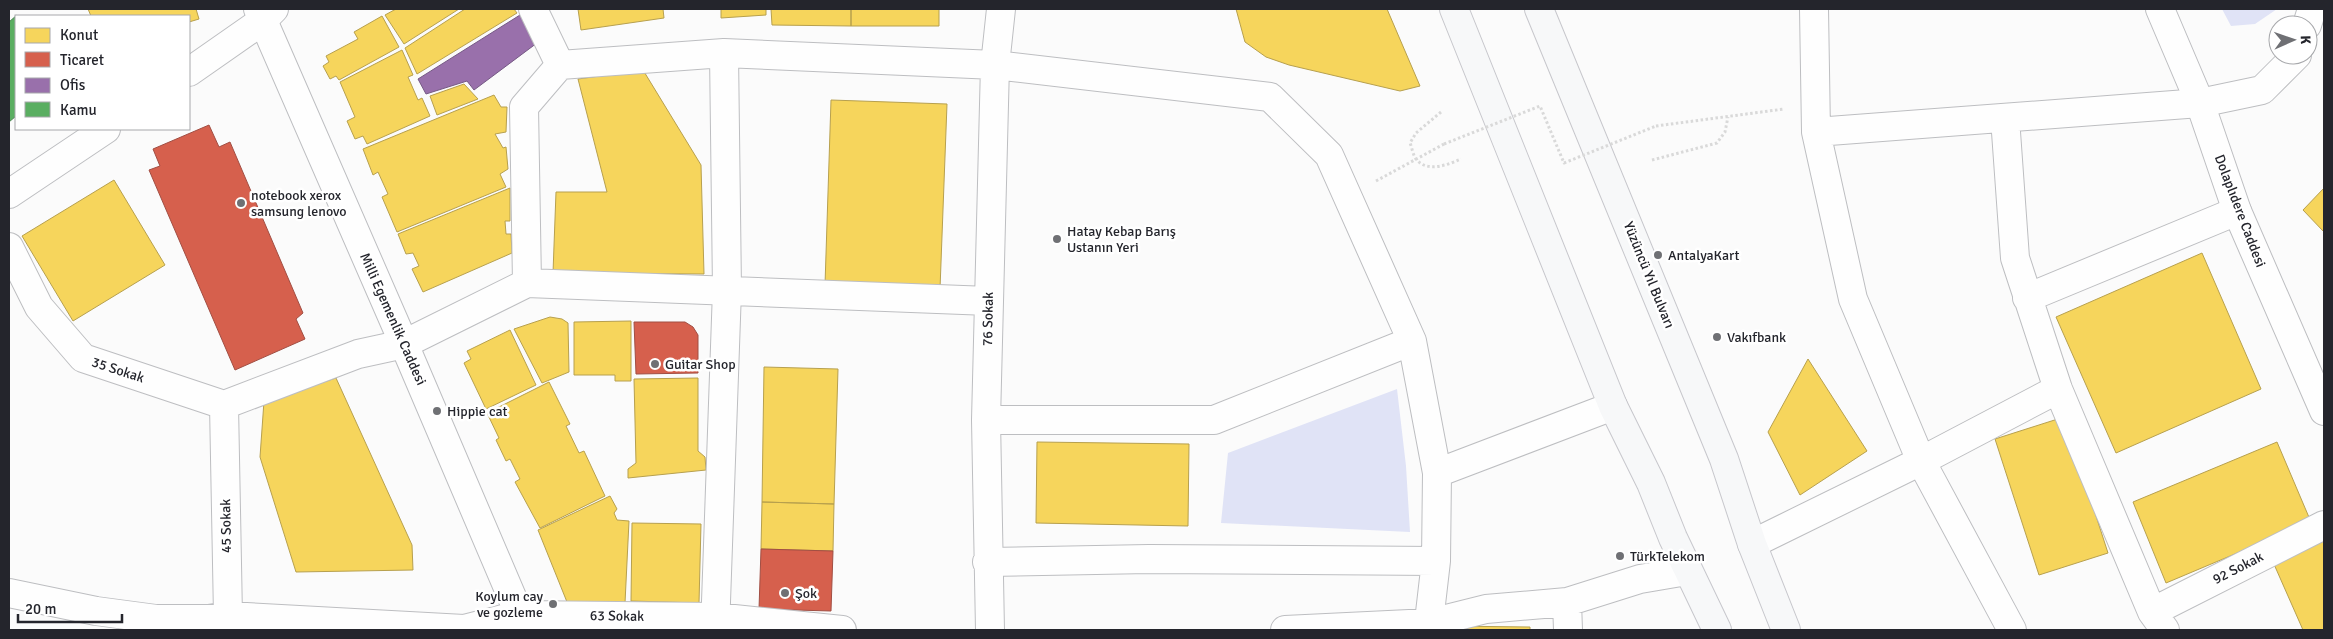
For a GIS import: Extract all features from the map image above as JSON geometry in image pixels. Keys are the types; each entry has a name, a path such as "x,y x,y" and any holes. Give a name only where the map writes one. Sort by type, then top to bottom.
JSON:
{"main road":[{"path":"1454,9 1613,406 1651,483 1674,538 1717,630"},
{"name":"Yüzüncü Yıl Bulvarı","path":"1539,9 1724,459 1752,544 1786,630"},
{"path":"1674,538 1681,572 1702,630"},
{"name":"Yüzüncü Yıl Bulvarı","path":"1752,544 1798,630"}],"street":[{"path":"190,71 264,13 287,9"},
{"path":"533,9 560,65"},
{"name":"76 Sokak","path":"990,630 986,420 995,65 1001,9"},
{"path":"1814,9 1816,132 1853,299 1921,461 2012,630"},
{"name":"Dolaplıdere Caddesi","path":"2160,9 2200,103 2237,211 2324,411"},
{"name":"Milli Egemenlik Caddesi","path":"264,13 522,622"},
{"path":"715,624 727,290 724,53"},
{"path":"527,282 524,107 560,65 724,53 995,65 1270,97 1329,156 1412,341 1437,473 1436,561 1429,626"},
{"path":"1816,132 2200,103 2262,90 2287,65"},
{"path":"2005,118 2014,258 2058,389 2158,621"},
{"path":"9,194 105,130"},
{"path":"2028,298 2237,211"},
{"name":"35 Sokak","path":"9,247 40,307 83,358 224,405"},
{"path":"224,405 358,354 404,344 527,282 989,301"},
{"path":"986,420 1214,420 1412,341"},
{"path":"1752,544 1921,461 2058,389"},
{"name":"45 Sokak","path":"215,622 224,405"},
{"path":"1437,473 1613,406"},
{"name":"92 Sokak","path":"2158,621 2324,525"},
{"path":"988,562 1149,559 1436,561"},
{"path":"1285,630 1429,626 1486,609 1567,602 1640,579 1681,572"},
{"name":"63 Sokak","path":"9,593 96,611 156,619 215,622 464,628 522,622 715,624 842,630"},
{"path":"1567,602 1568,630"}],"path":[{"path":"1348,197 1444,144 1540,106 1564,164 1656,126 1728,118 1816,104"},
{"path":"1441,112 1416,132 1410,143 1416,159 1430,167 1447,165 1461,159"},
{"path":"1652,160 1717,143 1725,132 1728,118"}],"shaded area":[{"path":"2222,9 2277,9 2255,24 2231,26"},
{"path":"1397,389 1406,466 1410,532 1221,523 1228,453"}],"building: Konut":[{"path":"88,9 196,9 199,19 190,22 190,15 91,15"},
{"path":"396,9 459,9 404,44 385,15"},
{"path":"465,9 514,9 517,13 417,74 405,48"},
{"path":"578,9 663,9 664,18 581,30"},
{"path":"721,9 766,9 766,15 721,18"},
{"path":"771,9 851,9 851,26 772,25"},
{"path":"851,9 939,9 939,26 851,26"},
{"path":"1236,9 1387,9 1420,86 1400,91 1289,65 1266,57 1245,42"},
{"path":"382,16 399,47 339,80 336,76 330,79 323,66 329,62 326,56 358,39 354,32"},
{"path":"402,50 413,75 408,77 418,100 422,98 430,116 367,144 363,136 355,139 347,121 355,117 340,82"},
{"path":"643,70 701,165 704,274 553,273 556,192 607,192 578,79"},
{"path":"464,84 478,99 437,115 430,96"},
{"path":"494,95 501,107 507,107 506,132 495,134 503,148 506,147 508,169 500,174 506,187 397,232 382,197 388,194 378,172 373,175 363,149"},
{"path":"831,100 947,104 940,289 825,285"},
{"path":"114,180 165,265 73,321 22,236"},
{"path":"510,188 510,221 505,221 506,234 511,234 512,253 423,292 412,269 419,266 413,253 406,254 398,234"},
{"path":"2324,188 2324,232 2303,210"},
{"path":"2202,253 2261,389 2116,453 2056,317"},
{"path":"550,317 562,319 568,323 569,372 542,383 514,329"},
{"path":"631,321 631,381 615,381 615,375 574,375 574,322"},
{"path":"510,330 536,385 486,409 464,363 471,359 467,351"},
{"path":"1808,359 1867,451 1800,495 1768,432"},
{"path":"764,367 838,369 834,504 762,502"},
{"path":"336,378 412,545 413,570 296,572 260,457 264,401"},
{"path":"698,378 698,451 705,457 706,470 628,478 628,469 636,463 634,379"},
{"path":"549,382 570,424 566,426 579,453 584,451 605,496 540,528 515,482 520,479 510,459 506,461 496,440 499,438 487,413"},
{"path":"2064,417 2108,553 2039,575 1995,439"},
{"path":"1037,442 1189,444 1188,526 1036,523"},
{"path":"2277,442 2311,522 2166,583 2133,502"},
{"path":"610,496 617,509 614,513 617,520 629,521 625,603 567,602 538,530"},
{"path":"762,502 834,504 833,551 761,549"},
{"path":"632,523 701,524 699,603 631,601"},
{"path":"2324,539 2324,630 2303,630 2273,562"},
{"path":"1443,626 1530,627 1530,630 1443,630"}],"building: Ticaret":[{"path":"209,125 219,147 230,142 303,313 296,319 305,339 235,370 149,170 160,166 153,149"},
{"path":"634,322 685,322 693,327 698,335 698,373 636,374"},
{"path":"761,549 833,551 831,611 759,609"}],"building: Ofis":[{"path":"520,15 537,43 474,90 467,81 426,94 418,79"}],"building: Kamu":[{"path":"15,17 15,117 9,122 9,22"}],"place":[{"name":"notebook xerox samsung lenovo","path":"241,203"},
{"name":"Hatay Kebap Barış Ustanın Yeri","path":"1057,239"},
{"name":"AntalyaKart","path":"1658,255"},
{"name":"Vakıfbank","path":"1717,337"},
{"name":"Guitar Shop","path":"655,364"},
{"name":"Hippie cat","path":"437,411"},
{"name":"TürkTelekom","path":"1620,556"},
{"name":"Şok","path":"785,593"},
{"name":"Koylum cay ve gozleme","path":"553,604"}]}
